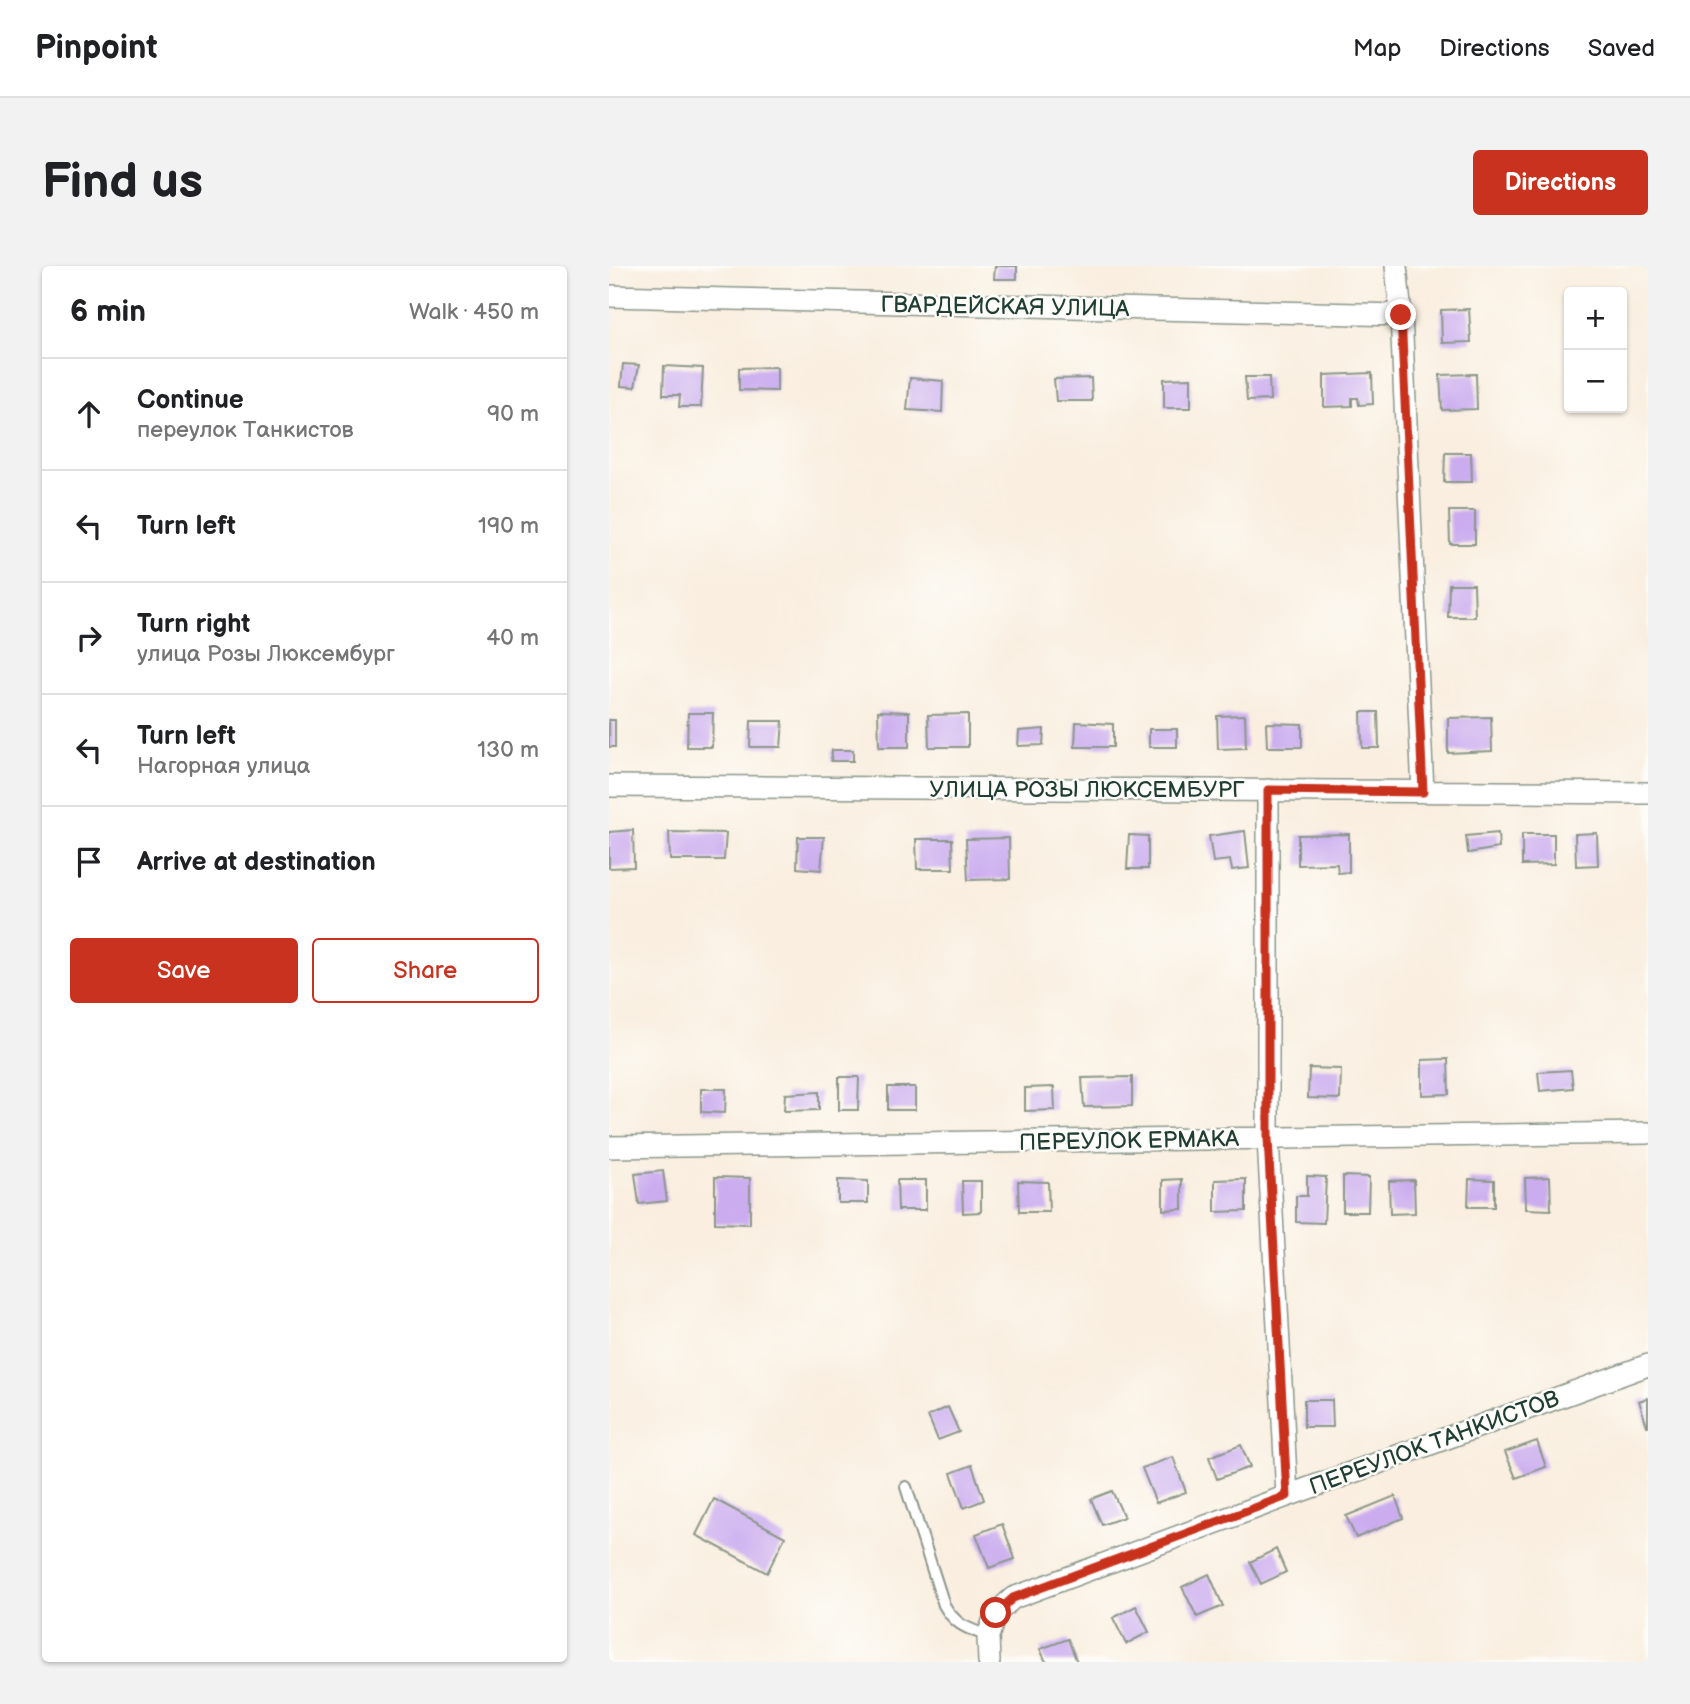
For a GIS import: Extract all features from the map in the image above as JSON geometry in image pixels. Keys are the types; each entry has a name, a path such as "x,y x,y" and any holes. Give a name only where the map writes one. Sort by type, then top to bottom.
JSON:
{"street":[{"path":"1396,266 1401,315 1423,792"},
{"name":"ГВАРДЕЙСКАЯ УЛИЦА","path":"609,296 1401,315"},
{"name":"УЛИЦА РОЗЫ ЛЮКСЕМБУРГ","path":"609,786 1648,793"},
{"path":"1268,790 1268,1138 1287,1496"},
{"name":"ПЕРЕУЛОК ЕРМАКА","path":"609,1147 1648,1133"},
{"name":"ПЕРЕУЛОК ТАНКИСТОВ","path":"989,1662 989,1636 996,1613 1013,1598 1648,1365"}],"lane":[{"path":"906,1488 944,1605 951,1618 964,1627 989,1636"}],"building":[{"path":"995,266 1017,266 1017,279 994,279"},
{"path":"1469,309 1471,342 1442,343 1441,310"},
{"path":"623,364 639,365 635,387 621,386"},
{"path":"664,366 703,368 701,407 679,407 680,395 663,395"},
{"path":"777,367 777,391 739,390 739,368"},
{"path":"1372,373 1373,404 1359,405 1358,398 1352,398 1352,406 1324,407 1324,375"},
{"path":"1476,374 1477,409 1442,410 1440,375"},
{"path":"1245,377 1269,377 1270,400 1247,401"},
{"path":"910,378 943,381 942,412 907,410"},
{"path":"1091,378 1092,401 1056,401 1054,379"},
{"path":"1191,378 1191,408 1164,408 1164,379"},
{"path":"1445,453 1471,453 1472,482 1444,482"},
{"path":"1449,511 1475,511 1475,544 1450,544"},
{"path":"1449,584 1474,584 1475,617 1448,617"},
{"path":"878,711 909,712 909,747 879,747"},
{"path":"1361,712 1378,712 1379,748 1362,748"},
{"path":"688,713 713,713 712,747 687,747"},
{"path":"968,714 968,747 929,747 928,715"},
{"path":"1245,715 1246,748 1218,749 1217,716"},
{"path":"1491,717 1492,751 1448,753 1448,718"},
{"path":"609,720 615,720 615,747 609,747"},
{"path":"751,721 783,721 781,747 750,747"},
{"path":"1076,722 1113,724 1113,747 1075,747"},
{"path":"1266,723 1302,724 1302,747 1267,747"},
{"path":"1044,729 1043,745 1018,746 1019,731"},
{"path":"1149,729 1177,729 1177,747 1149,747"},
{"path":"832,750 853,750 853,761 831,761"},
{"path":"633,830 634,867 609,868 609,832"},
{"path":"1245,831 1249,868 1232,870 1230,860 1213,862 1209,836"},
{"path":"669,832 726,833 724,860 670,860"},
{"path":"1498,833 1499,848 1468,853 1466,836"},
{"path":"1597,833 1598,865 1576,866 1575,834"},
{"path":"1349,834 1349,872 1338,873 1337,864 1298,865 1298,835"},
{"path":"1522,834 1554,834 1554,864 1522,865"},
{"path":"1129,835 1148,836 1148,869 1127,869"},
{"path":"798,837 824,837 821,870 797,868"},
{"path":"1009,838 1010,879 968,880 966,839"},
{"path":"916,839 952,839 953,869 917,869"},
{"path":"1448,1059 1449,1094 1422,1095 1422,1060"},
{"path":"1309,1068 1341,1069 1340,1099 1308,1098"},
{"path":"1571,1070 1573,1088 1540,1091 1538,1072"},
{"path":"839,1077 859,1077 858,1110 839,1110"},
{"path":"1132,1077 1132,1106 1084,1107 1082,1078"},
{"path":"888,1087 915,1087 915,1110 888,1110"},
{"path":"1054,1087 1055,1110 1025,1111 1025,1088"},
{"path":"701,1089 726,1089 725,1113 701,1112"},
{"path":"819,1092 819,1110 784,1111 785,1094"},
{"path":"663,1171 667,1201 639,1204 635,1174"},
{"path":"1307,1176 1326,1177 1324,1223 1296,1222 1296,1196 1307,1196"},
{"path":"1343,1176 1369,1177 1368,1212 1343,1212"},
{"path":"715,1177 750,1178 750,1224 715,1223"},
{"path":"1550,1177 1551,1210 1526,1209 1525,1178"},
{"path":"1182,1179 1182,1209 1163,1210 1163,1180"},
{"path":"1246,1179 1246,1211 1215,1212 1215,1180"},
{"path":"1469,1179 1494,1180 1494,1207 1468,1207"},
{"path":"838,1180 868,1181 868,1203 838,1203"},
{"path":"897,1180 926,1180 926,1210 898,1210"},
{"path":"1414,1180 1415,1213 1390,1214 1389,1181"},
{"path":"962,1181 981,1181 981,1212 963,1213"},
{"path":"1018,1181 1048,1182 1049,1212 1019,1212"},
{"path":"1648,1398 1648,1426 1647,1426 1639,1401"},
{"path":"1304,1400 1332,1400 1333,1427 1304,1427"},
{"path":"948,1407 959,1432 938,1440 928,1416"},
{"path":"1537,1441 1546,1467 1516,1478 1505,1452"},
{"path":"1241,1445 1250,1467 1217,1479 1209,1457"},
{"path":"1173,1457 1186,1492 1156,1503 1142,1468"},
{"path":"972,1465 984,1500 964,1508 951,1473"},
{"path":"1112,1491 1124,1517 1102,1525 1091,1499"},
{"path":"1395,1496 1403,1518 1356,1538 1346,1516"},
{"path":"714,1499 785,1537 767,1573 696,1535"},
{"path":"1002,1524 1015,1559 989,1568 976,1534"},
{"path":"1276,1549 1286,1572 1261,1584 1250,1562"},
{"path":"1209,1574 1223,1606 1197,1617 1182,1587"},
{"path":"1136,1606 1149,1632 1126,1644 1113,1618"},
{"path":"1068,1639 1077,1662 1046,1662 1040,1649"}],"route":[{"path":"996,1613 1013,1598 1287,1496 1268,1138 1268,790 1423,792 1401,315"}]}
